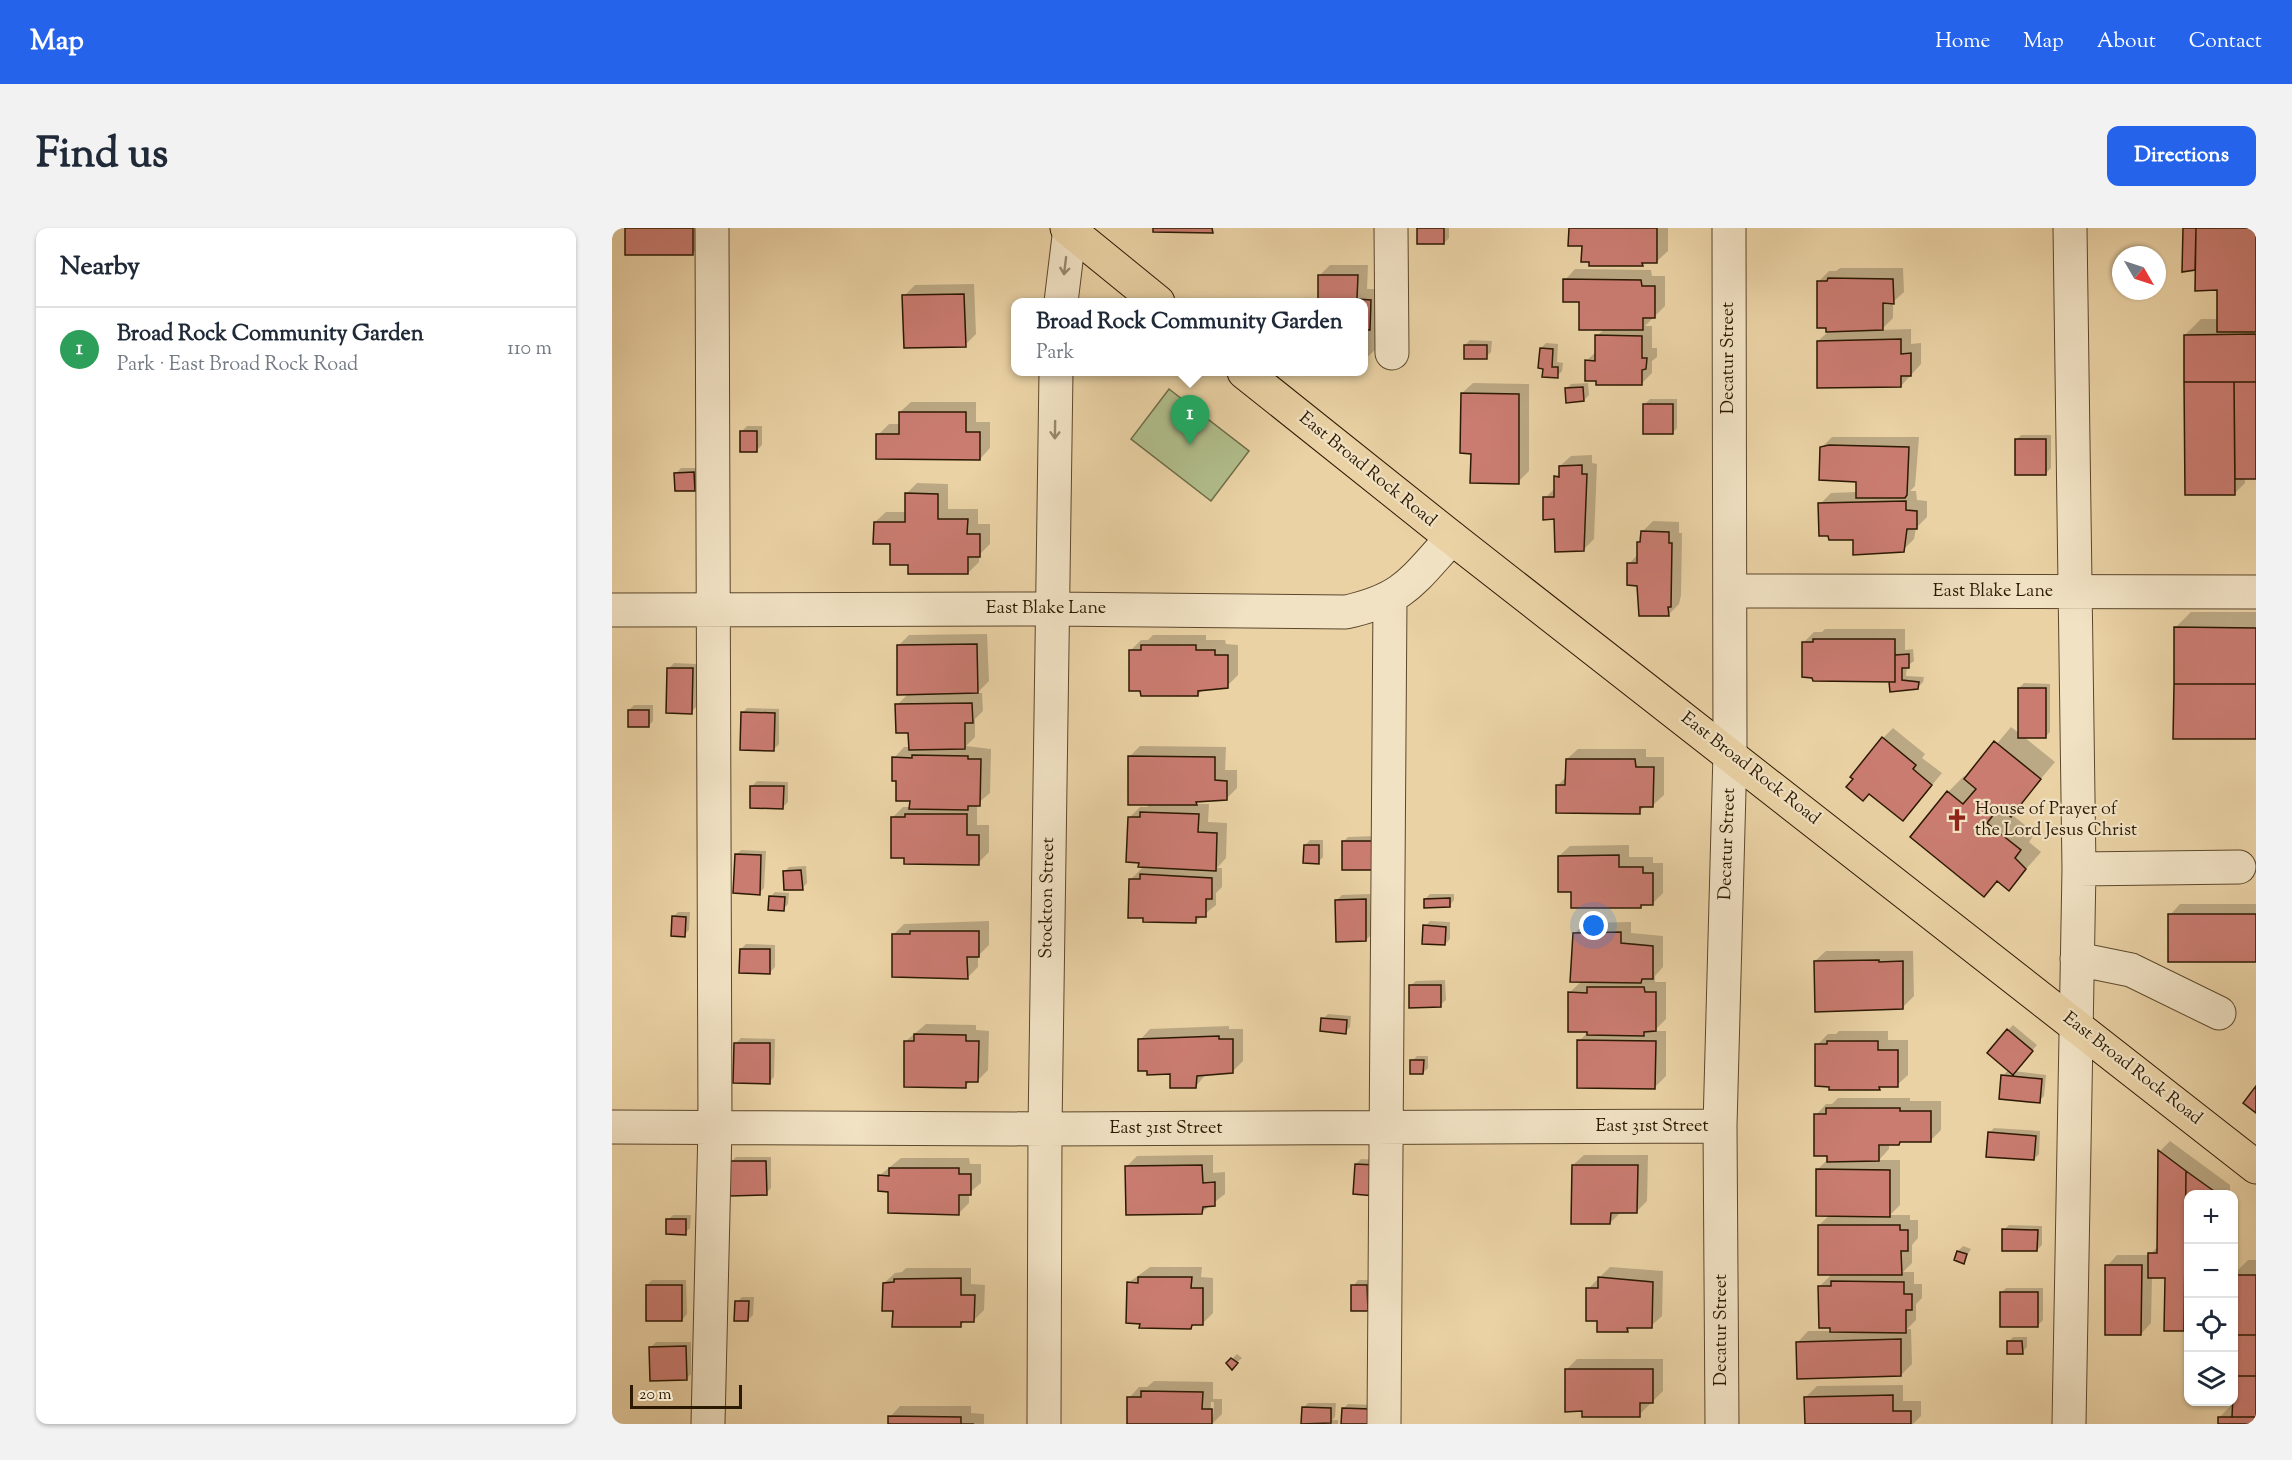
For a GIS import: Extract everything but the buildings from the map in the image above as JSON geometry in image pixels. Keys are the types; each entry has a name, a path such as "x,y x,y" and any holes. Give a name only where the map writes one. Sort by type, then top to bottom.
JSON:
{"main road":[{"path":"1069,229 1152,298"},
{"name":"East Broad Rock Road","path":"1249,376 1452,538 1730,753 2256,1167"}],"street":[{"path":"708,1424 715,1127 712,228"},
{"path":"1391,228 1392,353"},
{"name":"Decatur Street","path":"1722,1424 1720,1126 1730,753 1729,228"},
{"path":"2069,1424 2079,869 2070,228"},
{"path":"1062,298 1069,229"},
{"name":"Stockton Street","path":"1044,1424 1045,1129 1056,376"},
{"name":"East Blake Lane","path":"612,610 1052,609 1346,612 1377,605 1402,592 1452,538"},
{"name":"East Blake Lane","path":"1730,591 2256,592"},
{"path":"1384,1424 1390,599"},
{"path":"2079,869 2239,867"},
{"path":"2077,959 2131,970 2219,1013"},
{"name":"East 31st Street","path":"612,1127 1045,1129 1720,1126"}],"green space":[{"path":"1169,389 1249,451 1211,501 1131,439"}],"place":[{"name":"Broad Rock Community Garden","path":"1190,445"},
{"name":"House of Prayer of the Lord Jesus Christ","path":"1957,820"}]}
